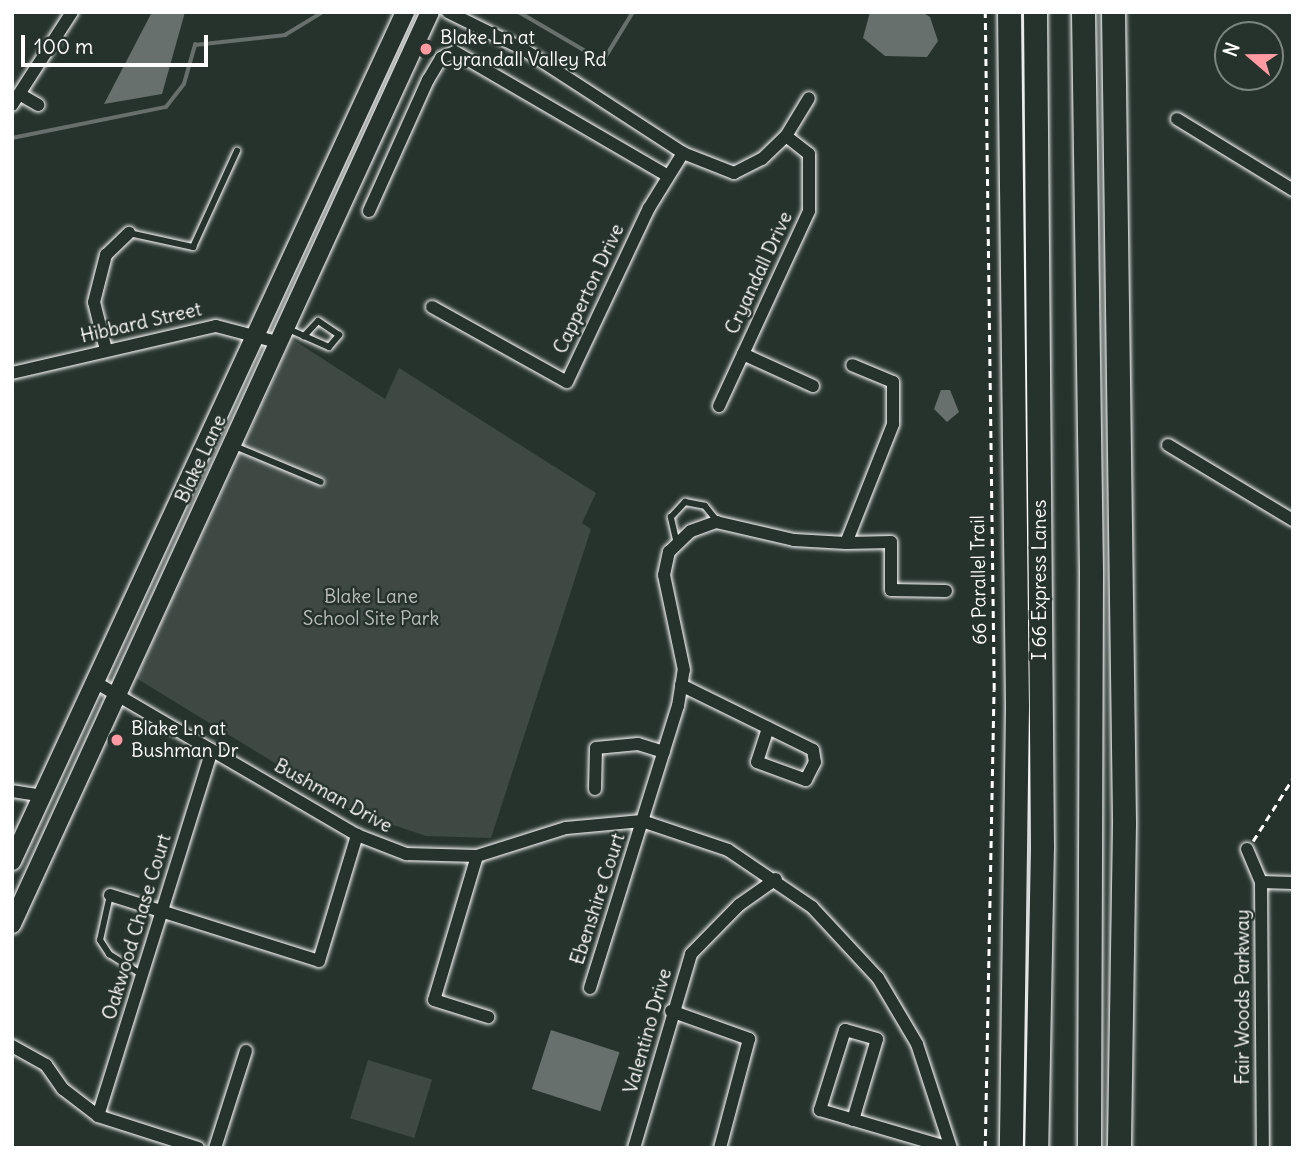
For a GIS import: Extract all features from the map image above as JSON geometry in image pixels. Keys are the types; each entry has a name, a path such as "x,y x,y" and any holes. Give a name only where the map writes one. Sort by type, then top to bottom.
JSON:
{"highway":[{"path":"1009,12 1017,707 1011,1148"},
{"name":"I 66 Express Lanes","path":"1035,12 1042,832 1036,1148"},
{"path":"1083,12 1091,574 1089,1148"},
{"path":"1113,12 1124,824 1119,1148"}],"main road":[{"name":"Blake Lane","path":"12,861 405,12"},
{"name":"Blake Lane","path":"12,924 430,12"}],"street":[{"path":"38,105 16,100 72,12"},
{"path":"448,12 523,49 683,153 734,173 762,159 786,136 809,98"},
{"path":"369,211 428,80 441,58 455,52 668,176"},
{"path":"1177,119 1293,190"},
{"name":"Cryandall Drive","path":"719,406 809,211 809,154 786,136"},
{"name":"Capperton Drive","path":"432,307 567,382 668,176 683,153"},
{"path":"106,350 94,302 106,255 129,233"},
{"name":"Hibbard Street","path":"12,373 216,326 281,335"},
{"name":"Cryandall Drive","path":"743,354 813,386"},
{"path":"846,542 893,424 893,382 852,365"},
{"path":"1168,445 1293,520"},
{"path":"768,728 757,762 806,780 815,762 813,750 768,728 757,717 681,685 664,575 677,544 691,531 719,523 794,540 891,542 891,590 946,591"},
{"name":"Bushman Drive","path":"95,682 357,835 406,853 477,856 566,828 642,821 703,838 776,879 835,928 897,1007 933,1084 950,1148"},
{"name":"Ebenshire Court","path":"590,988 664,752 681,685"},
{"path":"595,789 596,748 638,744 664,752"},
{"name":"Oakwood Chase Court","path":"99,1116 212,750"},
{"path":"12,791 42,796"},
{"path":"110,895 320,961 357,835"},
{"name":"Fair Woods Parkway","path":"1247,849 1261,883 1263,1148"},
{"path":"477,856 434,1000 488,1017"},
{"name":"Valentino Drive","path":"634,1148 671,1011 691,954 739,905 776,879"},
{"path":"1261,883 1293,883"},
{"path":"671,1011 750,1039 720,1148"},
{"path":"853,1120 877,1039 845,1030 820,1110 853,1120 950,1148"},
{"path":"12,1046 46,1065 63,1090 99,1116 198,1148"},
{"path":"215,1148 246,1051"}],"lane":[{"path":"129,233 193,247 237,151"},
{"path":"281,335 304,336 329,347 339,335 317,321 304,336"},
{"path":"230,444 321,482"},
{"path":"677,544 671,517 685,502 705,506 719,523"},
{"path":"110,895 100,940 109,954 143,975"}],"path":[{"name":"66 Parallel Trail","path":"985,12 994,703 985,1148"},
{"path":"1247,849 1293,778"}],"green space":[{"name":"Blake Lane School Site Park","path":"292,339 385,399 399,368 596,493 582,523 591,529 491,838 426,836 355,812 136,678"},
{"path":"368,1060 432,1080 414,1138 350,1118"}],"shaded area":[{"path":"152,12 185,12 162,94 104,104"},
{"path":"870,12 922,12 930,17 938,41 927,57 885,56 863,38"},
{"path":"941,390 950,390 959,412 947,422 934,409"},
{"path":"551,1030 619,1052 600,1111 532,1089"}],"waterway":[{"path":"12,138 166,107 184,84 195,45 285,35 323,12"},
{"path":"519,12 603,61 633,12"}],"place":[{"name":"Blake Ln at Cyrandall Valley Rd","path":"426,49"},
{"name":"Blake Ln at Bushman Dr","path":"117,740"}]}
